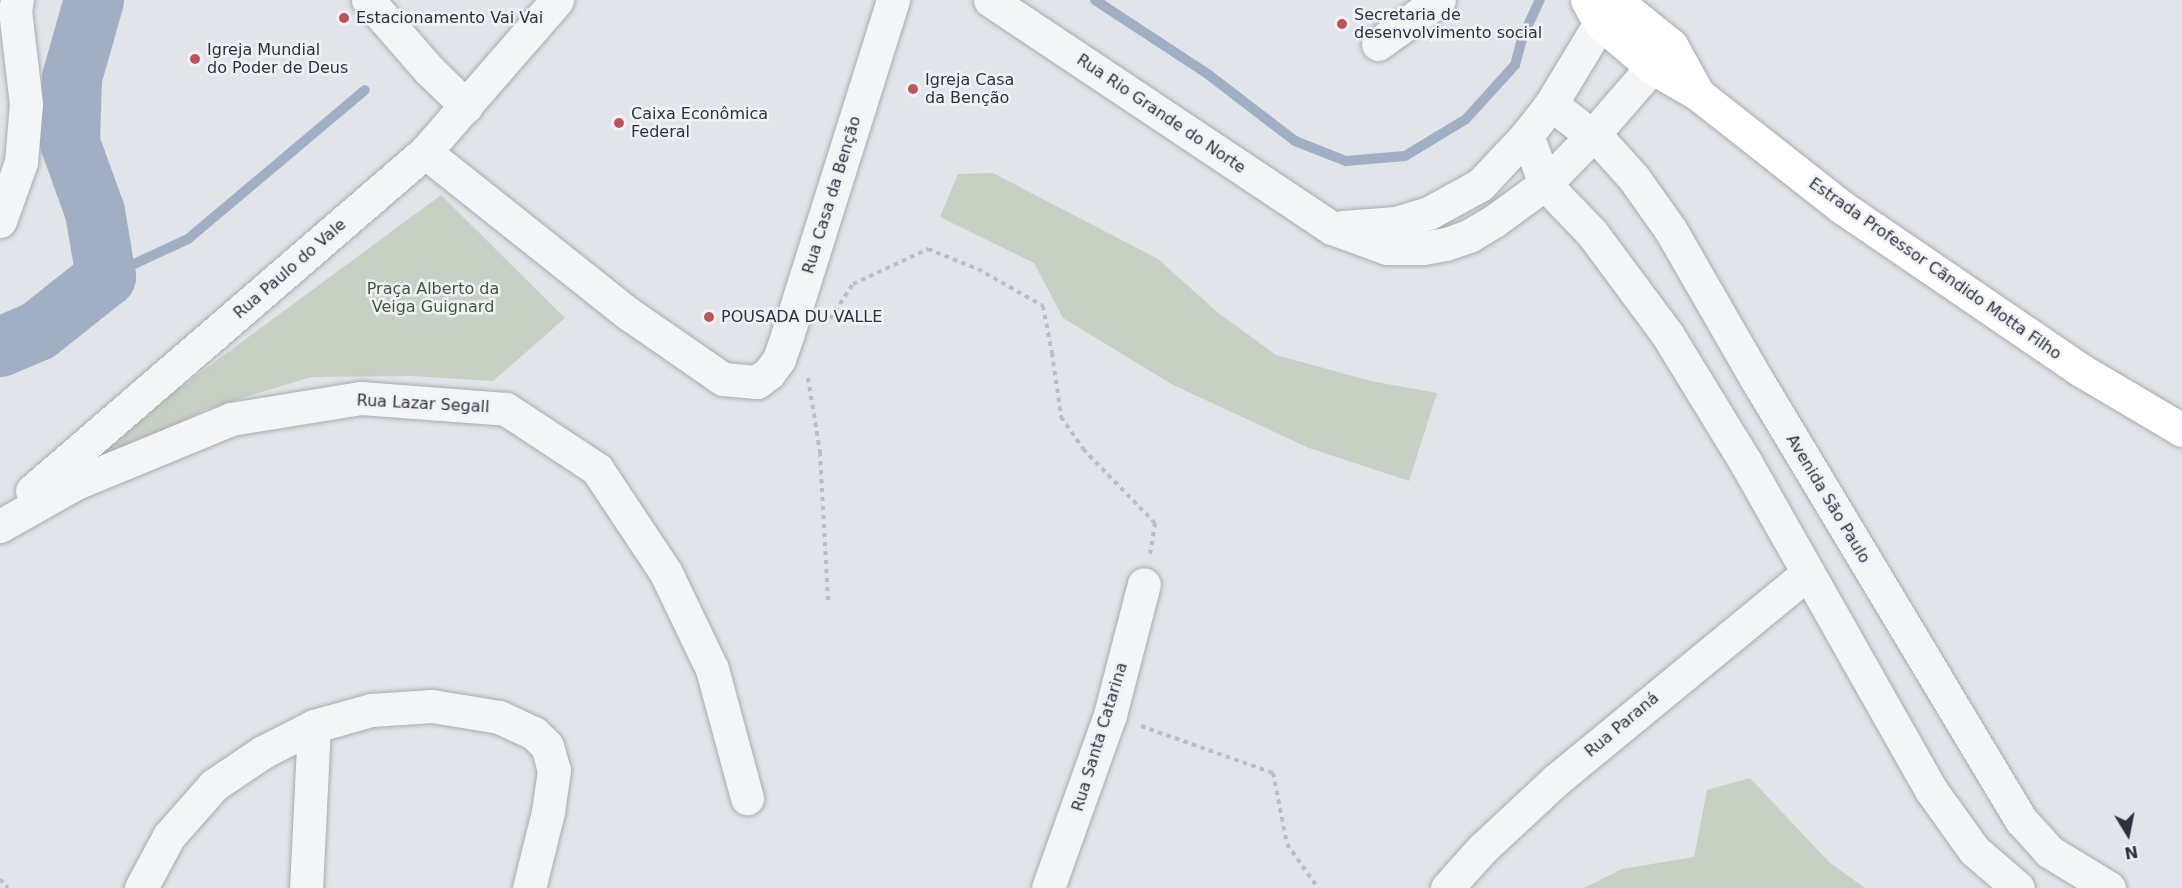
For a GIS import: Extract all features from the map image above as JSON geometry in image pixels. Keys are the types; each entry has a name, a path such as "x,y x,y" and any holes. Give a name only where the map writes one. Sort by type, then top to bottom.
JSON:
{"main road":[{"name":"Estrada Professor Cãndido Motta Filho","path":"1604,5 1626,9 1662,56 1698,94 1843,208 2079,369 2182,430"}],"street":[{"path":"0,221 21,162 26,104 15,12 17,0"},
{"path":"368,0 429,69 466,106"},
{"name":"Rua Paulo do Vale","path":"0,516 41,484 425,152 557,0"},
{"name":"Rua Casa da Benção","path":"425,152 629,314 723,379 757,382 769,373 788,333 893,0"},
{"name":"Rua Rio Grande do Norte","path":"990,0 1332,228 1387,249 1423,248 1446,244 1469,236 1494,221 1545,184 1593,135 1662,56"},
{"path":"1378,44 1439,0"},
{"path":"1332,228 1396,223 1437,209 1480,185 1527,135 1551,104 1604,5"},
{"name":"Avenida São Paulo","path":"1551,104 1593,135 1633,177 1670,229 1757,380 2021,820 2050,852 2109,888"},
{"path":"1527,135 1545,184 1592,233 1667,334 1746,464 1931,790 1974,850 2018,888"},
{"name":"Rua Lazar Segall","path":"0,526 76,483 231,419 361,398 506,409 597,469 666,573 711,669 747,798"},
{"name":"Rua Paraná","path":"1447,888 1482,849 1556,780 1808,573"},
{"name":"Rua Santa Catarina","path":"1048,888 1066,846 1110,715 1144,584"},
{"path":"141,888 169,836 214,785 263,752 314,726 371,710 432,706 499,717 534,733 547,746 554,770 548,812 529,888"},
{"path":"306,888 314,726"}],"path":[{"path":"829,320 854,284 928,249 978,269 1042,306 1052,353 1061,417 1083,449 1155,523 1144,584"},
{"path":"806,366 820,452 828,600"},
{"path":"1110,715 1273,772 1287,844 1318,888"},
{"path":"0,879 8,888"}],"green space":[{"path":"993,173 1158,259 1217,312 1276,355 1371,381 1437,393 1409,481 1309,448 1173,385 1063,318 1034,263 940,217 958,174"},
{"name":"Praça Alberto da Veiga Guignard","path":"441,195 565,318 493,381 412,376 311,377 204,410 121,454 74,466"},
{"path":"1750,778 1829,862 1865,888 1584,888 1622,869 1694,857 1707,790"}],"waterway":[{"path":"0,347 38,331 106,277 95,212 70,143 72,78 94,0"},
{"path":"1095,0 1209,75 1295,141 1346,161 1405,156 1466,119 1515,65 1523,36 1540,0"},
{"path":"106,277 188,239 365,90"}],"place":[{"name":"Estacionamento Vai Vai","path":"344,18"},
{"name":"Secretaria de desenvolvimento social","path":"1342,24"},
{"name":"Igreja Mundial do Poder de Deus","path":"195,59"},
{"name":"Igreja Casa da Benção","path":"913,89"},
{"name":"Caixa Econômica Federal","path":"619,123"},
{"name":"POUSADA DU VALLE","path":"709,317"}]}
